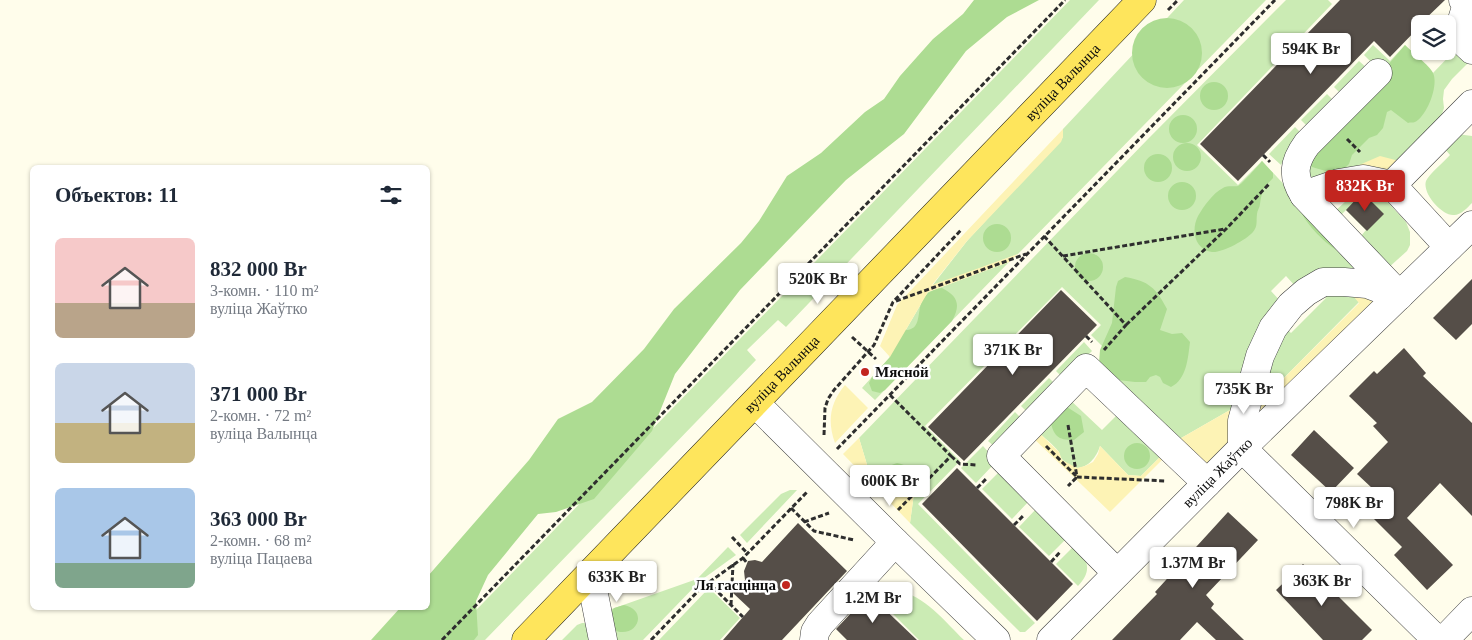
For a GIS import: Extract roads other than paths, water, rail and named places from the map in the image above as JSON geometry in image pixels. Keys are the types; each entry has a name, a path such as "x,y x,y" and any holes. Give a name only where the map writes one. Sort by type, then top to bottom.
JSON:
{"main road":[{"name":"вуліца Валынца","path":"526,640 1142,0"}],"street":[{"path":"1463,0 1467,4 1457,36 1472,50"},
{"path":"1378,73 1300,152 1296,166 1296,182 1304,195 1400,296"},
{"path":"1392,185 1472,104"},
{"path":"1304,195 1339,183 1363,179 1392,185 1450,247"},
{"name":"вуліца Жаўтко","path":"1051,640 1242,448 1472,225"},
{"path":"1400,296 1366,284 1323,282 1306,292 1291,305 1273,328 1260,356 1242,421 1242,448 1437,640"},
{"path":"1117,573 1000,456 1086,368 1207,483"},
{"path":"755,403 996,640"},
{"path":"814,640 815,632 820,624 895,542"},
{"path":"590,574 603,640"},
{"path":"1444,640 1472,611"}],"place":[{"name":"Мясной","path":"865,372"},
{"name":"Ля гасцінца","path":"786,585"}]}
